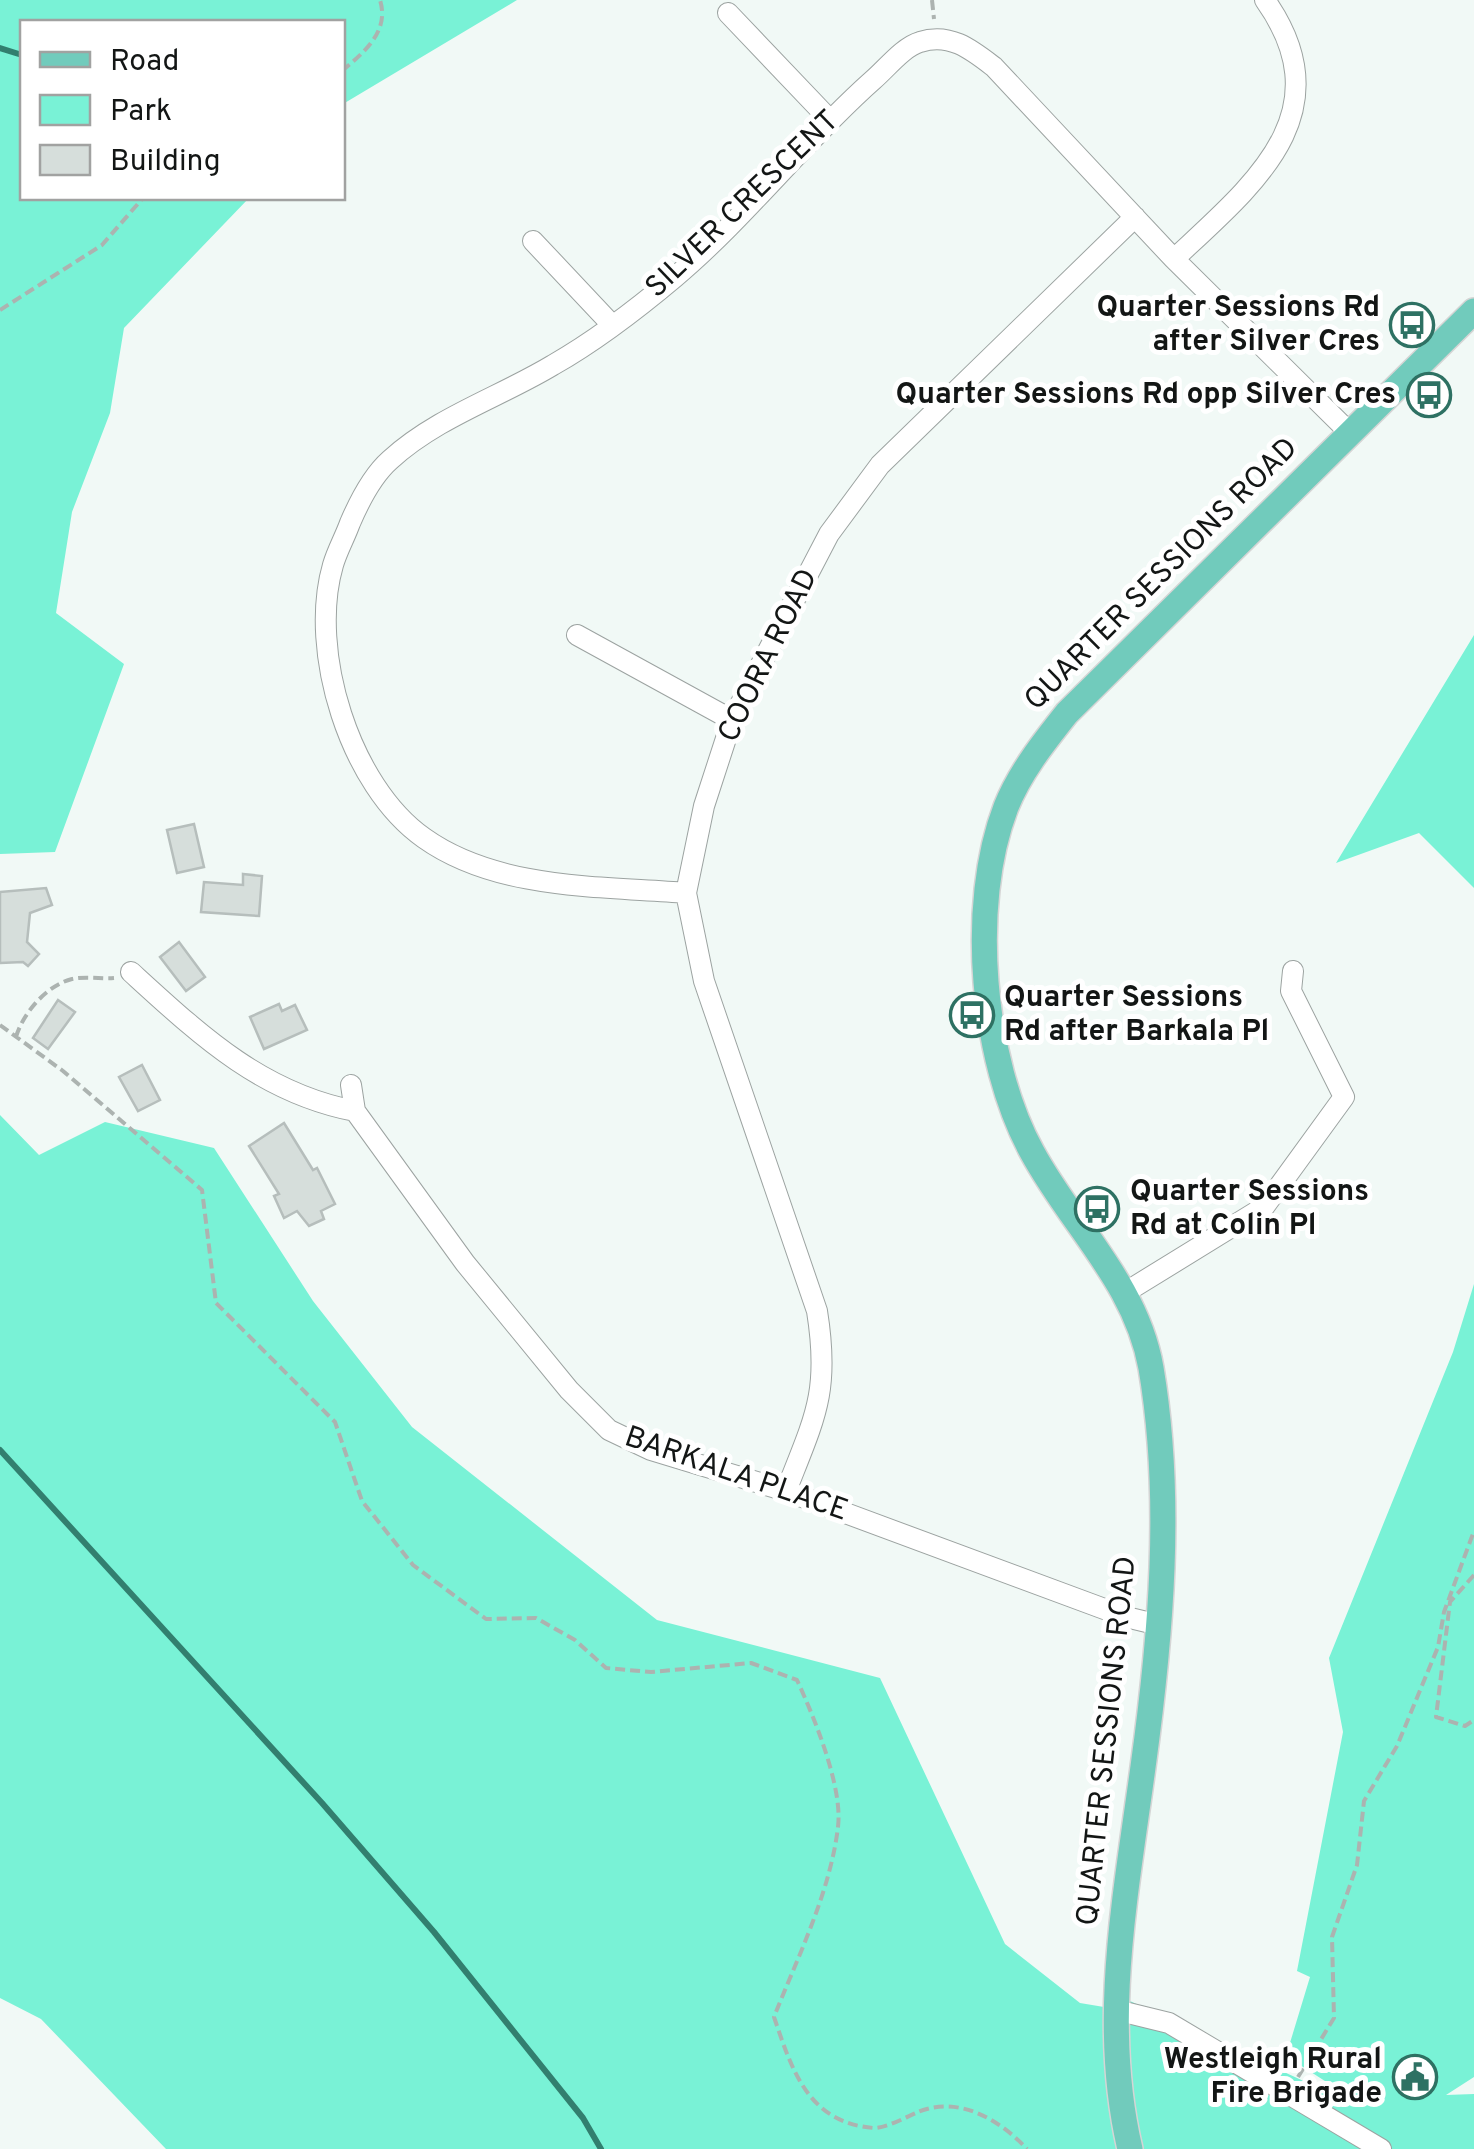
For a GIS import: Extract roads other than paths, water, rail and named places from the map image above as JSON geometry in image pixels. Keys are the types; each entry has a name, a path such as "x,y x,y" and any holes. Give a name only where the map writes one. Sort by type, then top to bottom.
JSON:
{"main road":[{"name":"QUARTER SESSIONS ROAD","path":"1130,2149 1118,2084 1116,2010 1159,1625 1161,1522 1155,1393 1142,1331 1126,1292 1032,1154 1006,1100 994,1046 986,942 988,878 994,843 1008,804 1034,754 1068,713 1474,311"}],"street":[{"path":"1174,259 1255,183 1288,130 1296,74 1281,24 1264,0"},
{"path":"728,13 829,119"},
{"name":"SILVER CRESCENT","path":"686,893 542,881 482,868 423,838 380,795 351,743 334,687 326,623 332,566 358,504 388,461 442,423 553,366 613,326 679,274 829,119 916,42 937,38 964,44 994,67 1174,259 1349,432"},
{"name":"COORA ROAD","path":"786,1491 819,1406 825,1362 820,1328 704,982 686,893 704,806 732,720 851,500 880,465 1135,218"},
{"path":"533,241 613,326"},
{"path":"577,636 732,720"},
{"path":"1126,1292 1264,1206 1344,1097 1291,991 1293,971"},
{"path":"132,972 183,1019 276,1088 355,1111"},
{"name":"BARKALA PLACE","path":"351,1085 355,1111 465,1263 569,1390 609,1430 696,1466 786,1491 1159,1625"},
{"path":"1116,2010 1169,2023 1374,2140 1381,2149"}],"waterway":[{"path":"0,48 20,54"},
{"path":"0,1450 322,1803 434,1932 583,2118 601,2149"}],"place":[{"name":"Quarter Sessions Rd after Silver Cres","path":"1412,325"},
{"name":"Quarter Sessions Rd opp Silver Cres","path":"1429,395"},
{"name":"Quarter Sessions Rd after Barkala Pl","path":"972,1015"},
{"name":"Quarter Sessions Rd at Colin Pl","path":"1097,1209"},
{"name":"Westleigh Rural Fire Brigade","path":"1415,2077"}]}
